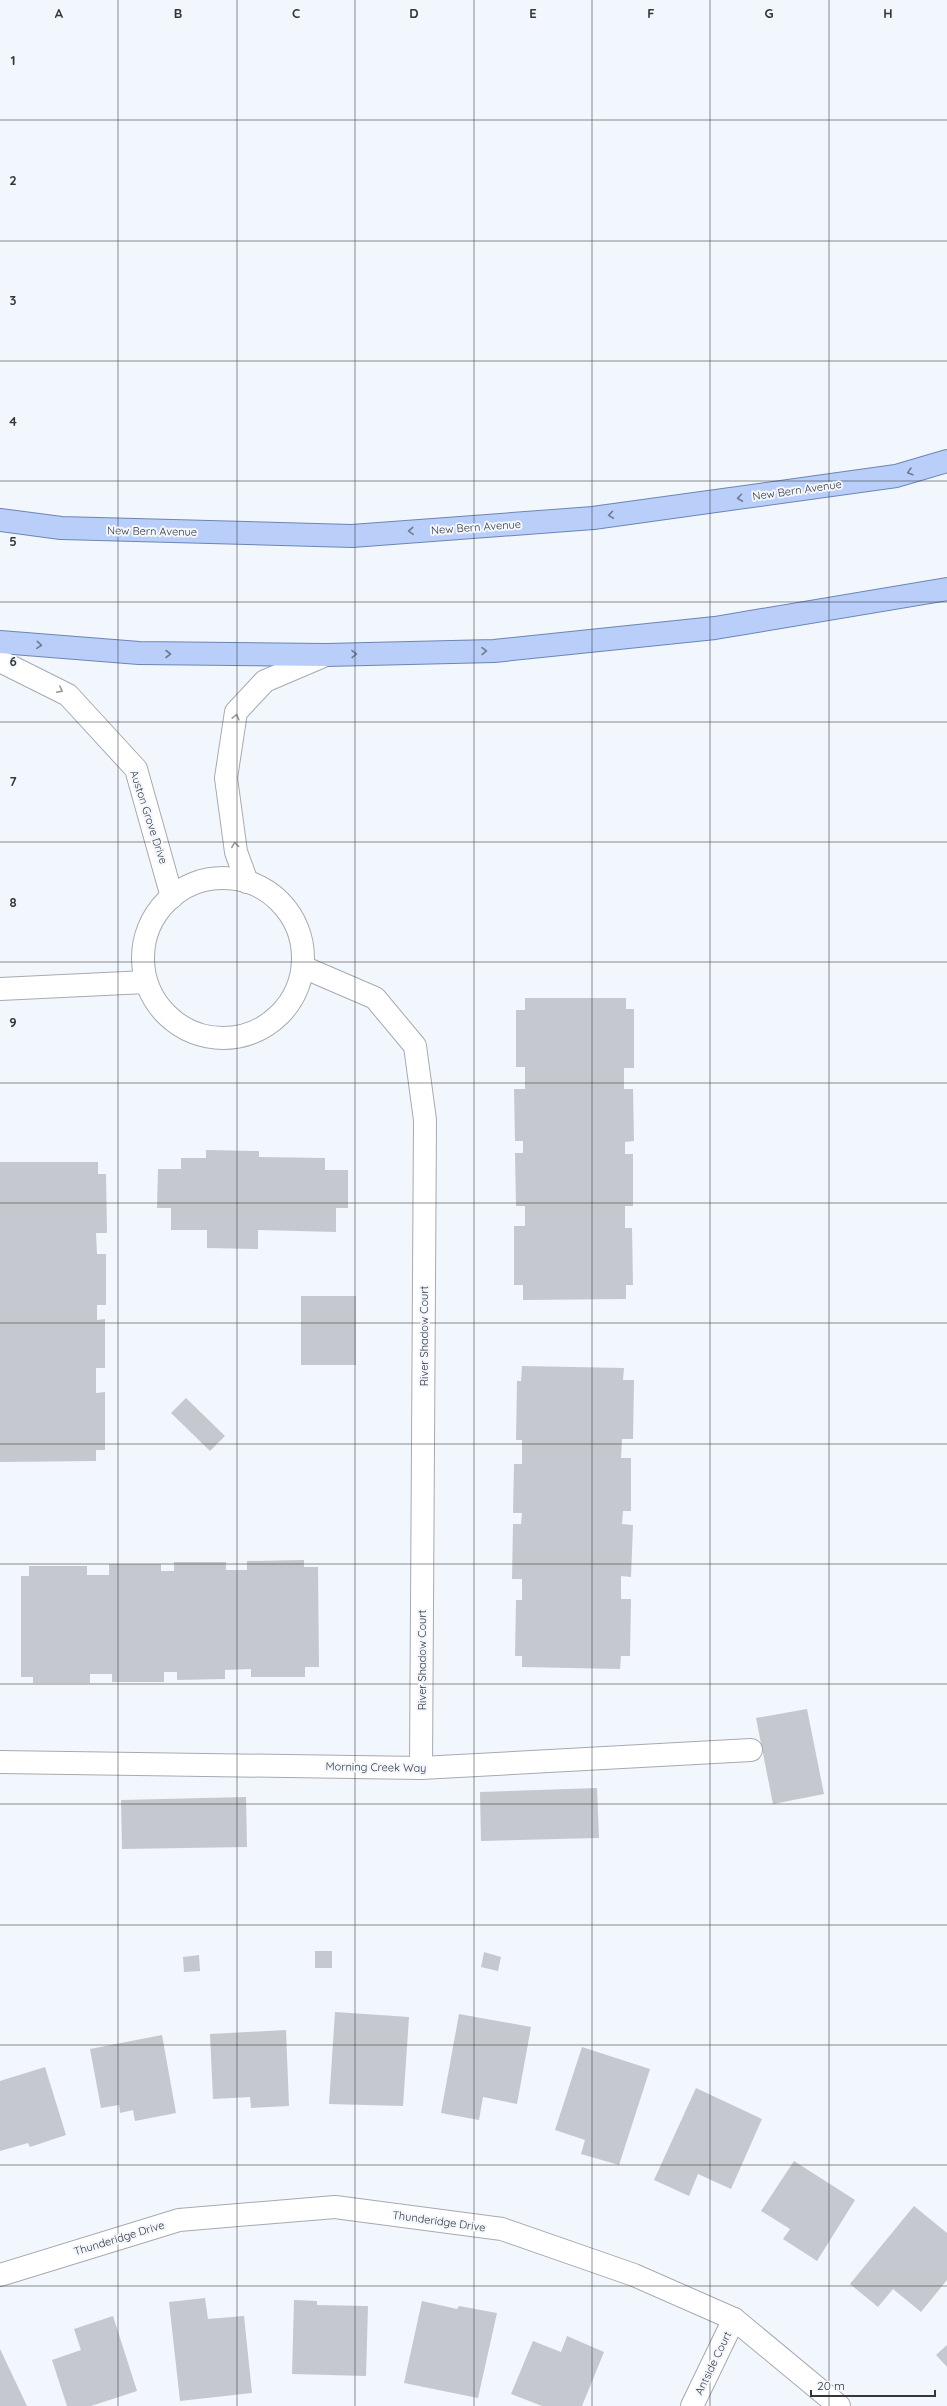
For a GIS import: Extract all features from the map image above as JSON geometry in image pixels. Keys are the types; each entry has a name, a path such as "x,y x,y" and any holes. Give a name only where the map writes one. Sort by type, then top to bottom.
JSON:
{"main road":[{"name":"New Bern Avenue","path":"0,520 60,528 352,536 593,518 896,476 947,461"},
{"path":"0,642 139,653 326,655 494,651 715,628 947,589"}],"street":[{"path":"247,882 236,852 226,778 236,712 265,681 326,655"},
{"name":"Auston Grove Drive","path":"0,661 68,694 136,769 172,896"},
{"path":"231,878 247,882 257,885 280,900 296,921 304,947 303,975 293,1000 276,1020 252,1034 226,1039 199,1036 176,1024 157,1006 146,982 142,956 147,930 160,908 180,890 204,880 231,878"},
{"name":"River Shadow Court","path":"303,967 375,998 415,1046 425,1120 421,1768"},
{"path":"0,989 146,982"},
{"name":"Morning Creek Way","path":"0,1762 421,1768 751,1750"},
{"name":"Thunderidge Drive","path":"0,2275 179,2220 335,2207 502,2229 634,2275 734,2319 839,2406"},
{"name":"Antside Court","path":"692,2406 734,2319"}],"building":[{"path":"525,998 626,998 626,1009 634,1009 634,1068 624,1068 624,1089 633,1089 634,1141 625,1142 625,1154 633,1154 633,1206 625,1206 625,1228 632,1228 633,1285 626,1285 626,1299 523,1300 523,1285 514,1285 514,1226 525,1226 525,1206 516,1206 515,1153 523,1153 523,1141 515,1141 514,1089 525,1089 525,1067 516,1067 516,1010 525,1010"},
{"path":"206,1150 259,1151 259,1157 325,1158 325,1170 348,1170 348,1208 336,1208 336,1232 258,1230 258,1249 207,1248 207,1230 171,1230 171,1208 157,1208 158,1169 181,1169 181,1158 206,1158"},
{"path":"0,1162 98,1162 98,1174 106,1174 107,1233 96,1233 97,1254 106,1254 106,1305 97,1305 97,1320 105,1319 105,1368 96,1368 96,1393 105,1392 105,1450 96,1450 96,1461 0,1462"},
{"path":"301,1296 356,1296 356,1365 301,1365"},
{"path":"522,1366 624,1368 623,1380 634,1380 633,1439 622,1439 621,1458 631,1458 631,1511 623,1511 622,1524 633,1525 631,1577 621,1576 621,1599 631,1599 630,1656 621,1656 620,1669 522,1667 522,1656 515,1656 516,1600 522,1600 522,1579 512,1579 513,1524 521,1524 522,1513 513,1513 514,1464 522,1464 522,1440 516,1440 517,1381 521,1381"},
{"path":"186,1398 225,1436 210,1451 171,1413"},
{"path":"304,1560 304,1567 318,1567 319,1667 305,1667 305,1677 251,1677 251,1669 225,1670 225,1679 177,1680 177,1672 164,1672 164,1682 112,1682 112,1674 90,1674 90,1683 33,1683 33,1677 21,1677 21,1576 29,1576 29,1566 87,1566 87,1575 109,1575 109,1564 161,1564 161,1571 174,1571 174,1562 226,1562 226,1570 247,1570 247,1561"},
{"path":"807,1709 824,1794 773,1804 756,1718"},
{"path":"597,1788 599,1838 481,1841 480,1792"},
{"path":"246,1797 247,1847 122,1849 121,1800"},
{"path":"315,1951 332,1951 332,1968 315,1968"},
{"path":"484,1952 501,1957 498,1971 481,1967"},
{"path":"199,1955 200,1971 184,1972 183,1957"},
{"path":"335,2012 409,2017 403,2106 329,2104"},
{"path":"459,2014 531,2027 517,2104 483,2097 479,2120 441,2113"},
{"path":"286,2030 289,2106 251,2108 250,2097 213,2099 210,2034"},
{"path":"162,2035 176,2113 135,2121 133,2110 120,2113 119,2105 101,2108 90,2049"},
{"path":"582,2047 650,2069 619,2165 581,2154 585,2140 555,2130"},
{"path":"45,2067 66,2135 30,2147 28,2143 0,2151 0,2081"},
{"path":"696,2088 762,2119 731,2189 698,2174 689,2196 654,2180"},
{"path":"794,2161 855,2200 817,2261 783,2239 790,2229 761,2211"},
{"path":"914,2206 947,2233 947,2280 921,2312 893,2289 878,2307 850,2284"},
{"path":"205,2298 208,2319 244,2316 252,2393 180,2401 169,2302"},
{"path":"294,2300 317,2301 317,2305 368,2306 366,2376 292,2374"},
{"path":"422,2301 457,2309 459,2306 497,2313 478,2398 404,2383"},
{"path":"113,2316 137,2391 91,2406 67,2406 52,2360 81,2350 74,2329"},
{"path":"567,2336 604,2352 582,2406 542,2406 511,2394 533,2341 561,2352"},
{"path":"947,2345 947,2367 936,2355"},
{"path":"0,2349 27,2406 0,2406"}]}
